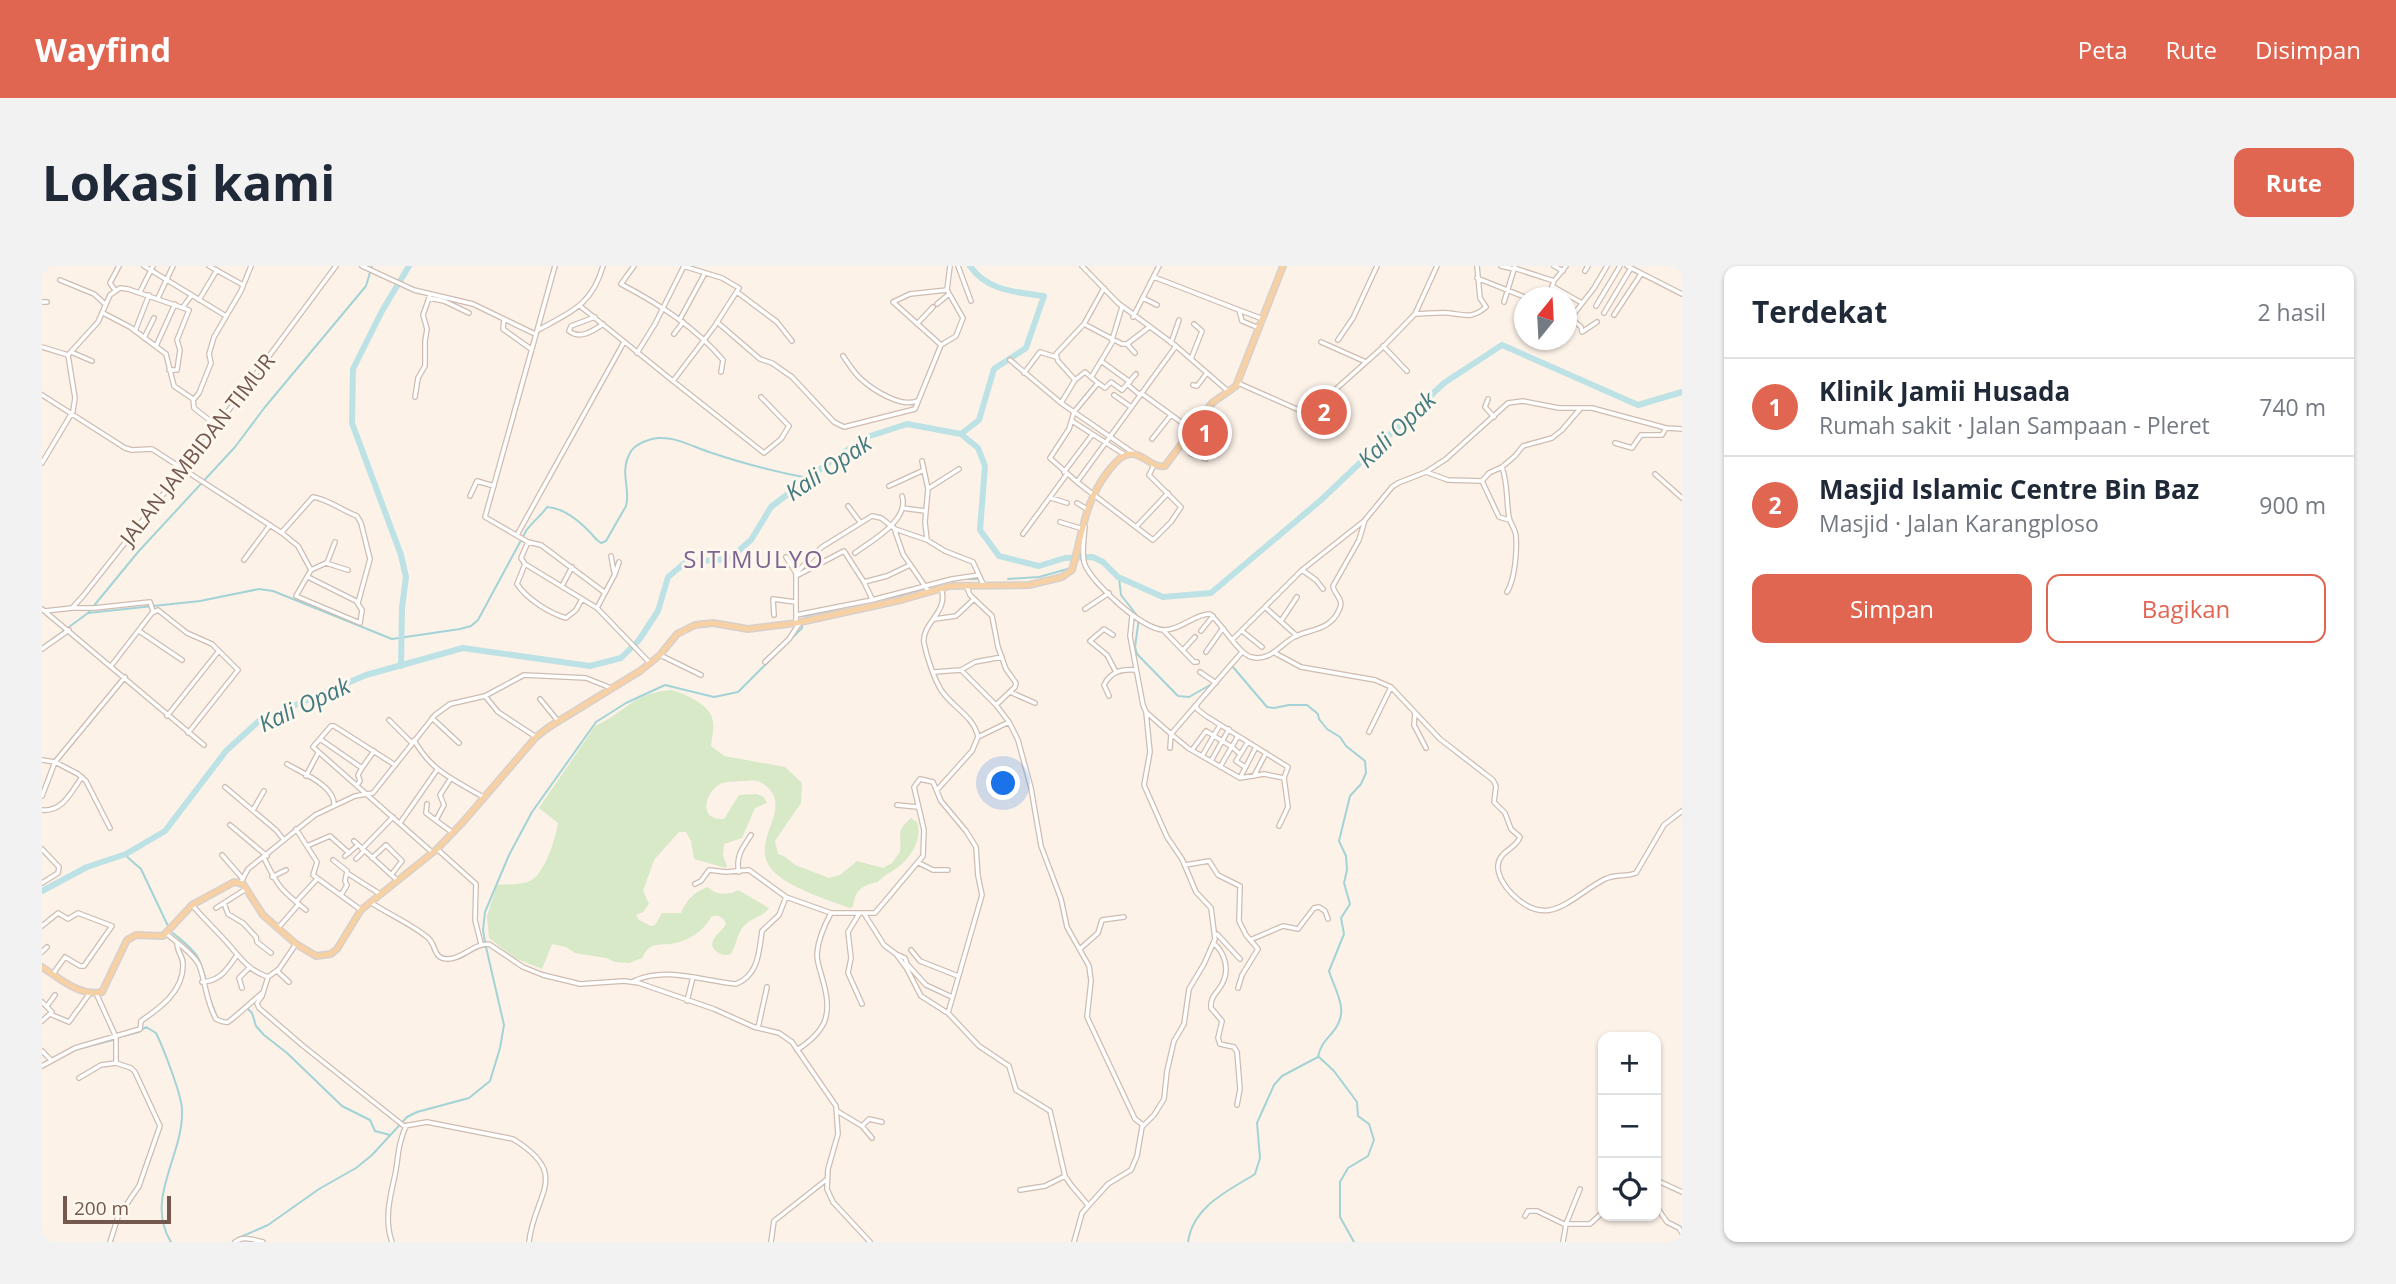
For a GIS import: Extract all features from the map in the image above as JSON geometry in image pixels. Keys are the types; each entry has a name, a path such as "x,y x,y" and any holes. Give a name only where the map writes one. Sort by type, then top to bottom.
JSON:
{"main road":[{"path":"43,971 79,990 93,993 105,989 116,958 127,940 136,935 158,937 167,934 192,905 229,884 242,881 259,911 296,944 316,956 331,954 337,950 361,910 435,851 536,737 650,663 677,634 695,625 713,623 748,629 801,622 928,589 1040,583 1062,577 1072,568 1081,545 1093,493 1110,469 1125,455 1135,454 1160,467 1167,464 1216,399 1238,383 1283,266"}],"street":[{"path":"115,290 110,283 119,266"},
{"path":"144,266 152,268 191,296 226,316"},
{"path":"158,298 173,266"},
{"path":"209,266 243,285"},
{"path":"193,399 199,393 211,363 209,354 214,338 251,266"},
{"name":"JALAN JAMBIDAN TIMUR","path":"72,608 216,426 336,266"},
{"path":"362,266 469,313"},
{"path":"372,271 376,266"},
{"path":"555,266 485,517 541,545 605,593"},
{"path":"536,333 580,306 594,290 603,266"},
{"path":"634,266 621,284 663,308 704,340 723,360 720,372"},
{"path":"637,352 684,266 731,282 739,288 673,381"},
{"path":"717,322 760,359 772,363 792,377 839,426 848,427 911,411 918,402 942,345 956,336 963,318 948,293 947,278 950,266"},
{"path":"958,266 971,301"},
{"path":"1082,266 1133,317 1171,342 1229,392"},
{"path":"1133,317 1159,266"},
{"path":"1338,340 1353,318 1377,266"},
{"path":"1238,383 1308,414 1415,314 1437,266"},
{"path":"1415,314 1448,313 1463,317 1478,314 1486,307 1480,298 1477,266"},
{"path":"1501,266 1514,268 1553,283 1582,303"},
{"path":"1554,266 1563,271"},
{"path":"1552,287 1566,266"},
{"path":"1597,306 1620,266"},
{"path":"1577,308 1593,290 1606,267"},
{"path":"1604,313 1629,267 1681,292"},
{"path":"140,292 152,268"},
{"path":"1504,302 1514,268"},
{"path":"199,300 217,270"},
{"path":"674,334 705,273"},
{"path":"1614,315 1641,274"},
{"path":"1154,277 1263,319"},
{"path":"1477,278 1514,292"},
{"path":"60,280 94,294 105,304"},
{"path":"42,463 72,414 75,398 70,353 103,313 105,304 115,290 120,288 140,292 188,309 190,313 177,340 180,350 177,370 169,370"},
{"path":"1056,357 1067,340 1084,324 1104,288"},
{"path":"1593,290 1603,296"},
{"path":"737,292 777,322 792,341"},
{"path":"917,324 948,293"},
{"path":"942,345 893,302 910,294 948,293"},
{"path":"135,331 149,295"},
{"path":"183,307 191,296"},
{"path":"429,297 465,300 536,333"},
{"path":"415,397 418,378 425,365 427,329 423,315 429,297"},
{"path":"1143,299 1157,305"},
{"path":"156,346 176,304"},
{"path":"580,306 764,453 781,439 789,426 761,397"},
{"path":"1092,376 1112,340 1122,307"},
{"path":"1239,310 1242,321 1260,328"},
{"path":"103,313 135,331 166,354 173,386 193,399"},
{"path":"594,317 573,326 569,331 585,335 603,324"},
{"path":"144,338 153,318"},
{"path":"504,320 503,328 531,349"},
{"path":"1171,342 1179,320"},
{"path":"1577,323 1582,332 1597,322"},
{"path":"1084,324 1112,340 1127,344 1135,353"},
{"path":"1191,359 1202,334 1200,327 1194,324"},
{"path":"1127,344 1148,328"},
{"path":"624,342 523,538 521,558 525,564 597,608 650,663"},
{"path":"1321,342 1366,362"},
{"path":"1077,482 1176,346"},
{"path":"1383,346 1407,371"},
{"path":"42,347 92,361"},
{"path":"1024,373 1041,352 1056,357 1075,380"},
{"path":"843,356 860,379 879,392 906,402 918,402"},
{"path":"1010,360 1092,435 1125,455"},
{"path":"1101,361 1140,394 1192,430"},
{"path":"1061,404 1075,380 1085,372 1105,388 1111,382 1122,390 1136,374"},
{"path":"1193,384 1197,386 1207,373"},
{"path":"1098,383 1073,416 1068,430 1050,457 1066,473 1151,540 1157,539 1181,510 1179,503 1149,475 1154,465"},
{"path":"42,395 125,448 152,449 270,525 298,545 311,570"},
{"path":"1114,396 1131,407"},
{"path":"193,399 194,408 216,426"},
{"path":"1488,399 1485,407 1494,417"},
{"path":"1233,639 1302,570 1365,520 1398,482 1426,472 1446,459 1503,406 1523,401 1559,408 1592,408 1666,428 1682,429"},
{"path":"1482,481 1489,473 1502,467 1523,446 1552,438 1580,408"},
{"path":"1152,439 1171,415"},
{"path":"1073,416 1111,436 1135,454"},
{"path":"1172,425 1178,419"},
{"path":"1615,443 1632,449 1641,435 1659,436 1666,428"},
{"path":"1023,534 1051,498 1092,435"},
{"path":"1186,438 1210,449 1206,459 1191,454 1194,442"},
{"path":"922,461 928,489 925,511 927,540"},
{"path":"1502,467 1507,485 1509,520 1517,535 1514,566 1507,592"},
{"path":"928,489 960,469"},
{"path":"890,486 924,470"},
{"path":"1426,472 1448,480 1482,481"},
{"path":"1655,474 1682,498"},
{"path":"470,496 477,481 494,486"},
{"path":"1482,481 1499,517 1509,520"},
{"path":"1136,528 1168,493"},
{"path":"855,553 893,527 904,502 902,496"},
{"path":"282,533 313,497 357,516 370,559 358,603"},
{"path":"1051,498 1067,503"},
{"path":"1077,503 1087,512 1081,545 1084,561 1098,584 1132,616 1163,630 1197,662"},
{"path":"848,506 860,523"},
{"path":"902,508 925,511"},
{"path":"796,574 821,548 872,516 973,562 984,586"},
{"path":"1163,630 1175,628 1206,613 1213,616 1242,652 1259,658 1275,653 1297,636 1320,629 1339,610 1341,600 1333,586 1359,540 1365,520"},
{"path":"1059,522 1083,528"},
{"path":"244,560 270,525"},
{"path":"893,527 902,553 928,589 957,578 979,575"},
{"path":"327,563 335,542"},
{"path":"796,574 844,551 864,582 873,603 796,615"},
{"path":"611,556 615,574"},
{"path":"765,662 789,639 801,622 796,615 796,574 786,556"},
{"path":"1072,568 1084,561"},
{"path":"597,608 615,574 618,562"},
{"path":"308,577 358,603 362,610 360,623 296,596 311,570 327,563 348,570"},
{"path":"525,564 517,584 532,600 545,608 566,618 577,609 582,599"},
{"path":"864,582 887,576 910,565"},
{"path":"562,586 572,568"},
{"path":"1302,570 1316,579 1323,589"},
{"path":"966,585 974,599 992,616 995,640 1006,670 1016,683 996,705"},
{"path":"941,588 943,599 924,638 942,691 970,720 978,737"},
{"path":"1085,609 1109,593"},
{"path":"1281,621 1297,597"},
{"path":"774,615 773,599 795,603"},
{"path":"935,619 956,616 974,599"},
{"path":"111,666 139,631 151,607"},
{"path":"43,610 151,607 162,611 192,636 212,644 238,670 188,733"},
{"path":"1266,608 1297,636"},
{"path":"43,610 204,745"},
{"path":"1074,1242 1082,1213 1088,1205 1108,1184 1131,1170 1137,1156 1143,1125 1154,1115 1164,1099 1167,1071 1173,1045 1184,1024 1189,989 1213,943 1215,933 1211,908 1196,891 1185,865 1167,837 1144,785 1151,743 1130,636 1132,616"},
{"path":"1201,631 1213,616"},
{"path":"1206,652 1223,628"},
{"path":"42,649 67,629"},
{"path":"1113,635 1103,629 1090,641 1107,655 1116,672"},
{"path":"139,631 181,660"},
{"path":"1242,631 1262,647"},
{"path":"1184,649 1195,637"},
{"path":"167,716 218,652"},
{"path":"1170,748 1171,734 1242,652"},
{"path":"1275,653 1301,667 1376,680 1391,687 1455,753 1493,780 1496,786 1494,802 1505,813 1511,829 1520,838 1519,842 1502,854 1498,865 1499,872 1507,888 1528,908 1535,911 1551,911 1616,874 1636,873 1664,825 1682,811"},
{"path":"660,655 701,675"},
{"path":"934,672 961,670 988,657 1002,657"},
{"path":"1109,696 1104,685 1116,672 1123,669 1136,670"},
{"path":"961,670 1009,722 1024,761 1041,846 1058,888 1067,928 1081,948 1090,973 1087,1017 1135,1119 1143,1125"},
{"path":"1200,672 1216,683"},
{"path":"370,796 432,718 450,705 485,696 524,675 586,678 611,688"},
{"path":"42,796 55,762 125,677"},
{"path":"1369,732 1391,687"},
{"path":"1010,692 1035,703"},
{"path":"485,696 498,712 536,737"},
{"path":"540,699 558,721"},
{"path":"1196,705 1197,709 1220,725 1288,767 1284,778 1288,805 1279,826"},
{"path":"1146,712 1192,750 1240,778 1264,774 1284,778"},
{"path":"1415,713 1414,726 1426,748"},
{"path":"432,718 459,743"},
{"path":"389,720 437,770 483,797"},
{"path":"937,790 972,751 978,737 1009,722"},
{"path":"395,765 332,725 313,747 400,823 476,884 475,920 481,944"},
{"path":"1202,756 1220,725"},
{"path":"1211,762 1229,729"},
{"path":"1192,750 1203,731 1240,754"},
{"path":"1220,767 1238,736"},
{"path":"320,738 362,768"},
{"path":"1245,767 1236,762 1248,742"},
{"path":"1240,778 1256,747"},
{"path":"357,785 360,780 358,775 374,751"},
{"path":"306,776 318,752"},
{"path":"1254,776 1266,753"},
{"path":"42,760 55,762 82,777 110,828"},
{"path":"287,764 330,791 334,807"},
{"path":"400,823 437,770"},
{"path":"42,810 60,807 82,777"},
{"path":"436,820 444,805 440,795 451,778"},
{"path":"695,884 701,881 709,870 751,870 786,897 831,913 865,915 878,911 919,863 925,849 914,787 917,780 928,779 976,847 982,895 948,1013"},
{"path":"225,787 285,840"},
{"path":"253,810 264,791"},
{"path":"222,855 242,881 248,869 266,857 315,814 355,796 370,796"},
{"path":"426,804 426,813 453,833"},
{"path":"897,805 918,807"},
{"path":"307,846 330,836 347,855 393,817"},
{"path":"230,825 266,857 272,877 287,895 306,910"},
{"path":"296,829 317,863 312,872 317,879 361,910"},
{"path":"738,872 741,850 751,835"},
{"path":"372,858 386,845 398,854 402,860 391,875"},
{"path":"359,846 397,880"},
{"path":"356,859 359,846"},
{"path":"42,849 59,867 58,873 42,883"},
{"path":"333,860 345,868 347,873 380,894"},
{"path":"1185,865 1209,861 1218,875 1240,886 1239,921 1258,949 1242,975 1238,988"},
{"path":"919,863 933,870 948,870"},
{"path":"272,877 286,870"},
{"path":"341,895 347,885 347,873"},
{"path":"278,928 317,879"},
{"path":"216,908 246,888"},
{"path":"370,902 428,937 438,957 455,958 481,944 491,946 523,967 559,979 590,984 632,982 653,975 693,977 736,984 746,979 761,953 762,931 779,915 786,897"},
{"path":"224,903 228,914 243,923 256,937 257,942 271,953"},
{"path":"192,905 249,968 268,977"},
{"path":"1250,940 1283,926 1298,929 1314,908 1319,907 1325,911 1328,919"},
{"path":"42,926 57,914 68,919 80,913 112,926 84,966 65,957 53,974"},
{"path":"797,1050 820,1031 828,1006 817,954 822,931 831,913"},
{"path":"859,914 848,932 851,958 848,973 862,1004"},
{"path":"865,915 880,940 896,954 912,975 920,996 948,1013 979,1046 1009,1066 1016,1090 1050,1111 1065,1175 1088,1205"},
{"path":"1081,948 1098,933 1102,920 1124,918"},
{"path":"1215,933 1240,959"},
{"path":"167,934 196,960 216,1019 224,1022 232,1020 245,1005 264,992"},
{"path":"42,1066 75,1048 140,1029 141,1021 159,1009 177,986 183,968 177,943"},
{"path":"1213,943 1223,953 1225,964 1223,982 1213,995 1212,1008 1222,1021 1218,1038 1220,1044 1234,1047 1237,1052 1240,1089 1237,1105"},
{"path":"296,944 277,971 268,977 264,992 257,1003 259,1008 402,1124 427,1122 513,1139 540,1162 546,1172 547,1184 531,1228 529,1242"},
{"path":"42,952 47,947"},
{"path":"911,950 928,966 958,976"},
{"path":"896,954 905,958 907,964 926,985 952,997"},
{"path":"205,982 221,976 237,955"},
{"path":"242,988 239,978 249,968"},
{"path":"277,971 289,982"},
{"path":"687,1001 693,977"},
{"path":"632,982 785,1036 833,1100 837,1111 838,1134 827,1189 833,1202 870,1242"},
{"path":"758,1028 767,987"},
{"path":"50,1014 69,1022 93,993 116,1037 116,1063"},
{"path":"47,1006 55,995"},
{"path":"42,1002 52,1010 42,1021"},
{"path":"42,1051 51,1060"},
{"path":"79,1078 101,1065 116,1063 131,1068 160,1126 139,1186 118,1217 110,1242"},
{"path":"837,1111 862,1126 872,1138"},
{"path":"862,1126 869,1119 881,1122"},
{"path":"392,1242 388,1229 389,1199 402,1124"},
{"path":"1020,1190 1045,1186 1065,1175"},
{"path":"771,1242 774,1221 827,1180"},
{"path":"1661,1183 1682,1192"},
{"path":"1563,1242 1566,1224 1580,1189"},
{"path":"1525,1216 1528,1211 1537,1211 1566,1224 1590,1224 1598,1217"},
{"path":"1661,1213 1667,1222 1682,1233"},
{"path":"235,1242 240,1238 263,1242"}],"green space":[{"path":"672,690 697,701 708,710 713,725 711,746 724,756 785,767 802,783 801,803 775,841 778,854 795,865 829,878 840,875 857,861 883,868 892,863 900,852 900,833 911,818 917,822 918,835 911,853 902,864 878,882 860,889 853,907 830,901 784,880 769,866 765,844 775,812 772,792 757,781 722,783 714,788 707,800 710,816 724,819 739,795 757,794 764,797 767,803 755,808 742,838 724,844 726,868 694,859 691,841 686,832 679,832 654,860 643,891 649,904 643,912 636,915 639,920 651,926 655,925 662,913 681,913 692,897 703,889 708,887 722,894 738,890 769,908 743,927 731,954 720,954 712,945 726,923 715,916 689,938 653,946 642,958 629,963 575,953 566,947 552,944 542,969 515,958 489,938 487,916 497,885 530,881 544,864 558,823 539,808 595,726 638,699"}],"waterway":[{"path":"88,613 138,552 235,447 366,286 372,266"},
{"path":"401,666 402,608 406,577 401,555 352,423 353,369 382,311 409,266"},
{"path":"961,434 979,420 994,369 1026,348 1044,296 1003,289 985,281 970,266"},
{"name":"Kali Opak","path":"42,891 87,867 126,854 165,831 226,751 260,720 366,675 463,648 590,666 621,658 639,640 658,611 668,577 686,562 729,559 751,540 771,507 831,461 867,437 907,424 961,434 978,448 985,466 980,530 999,556 1039,566 1065,558 1093,557 1103,562 1118,577 1163,597 1211,593 1321,500 1444,383 1502,345 1638,405 1682,392"},
{"path":"43,646 88,613 200,601 259,589 273,591 392,639 460,629 471,626 478,620 526,531 547,507 568,514 601,543 606,541 626,506 627,460 632,450 644,442 658,438 674,439 743,463 803,477 831,461"},
{"path":"1008,579 1039,577 1071,568"},
{"path":"1119,578 1121,595 1139,618 1135,647 1137,654 1178,696 1189,697 1210,685"},
{"path":"968,579 977,579"},
{"path":"802,619 809,615 896,597 955,580"},
{"path":"485,942 485,912 509,855 532,812 596,722 626,703 665,685 714,697 738,692 802,628 802,624"},
{"path":"1188,1242 1191,1229 1204,1209 1223,1193 1255,1174 1260,1158 1257,1123 1274,1085 1282,1076 1318,1057 1323,1044 1338,1025 1341,1017 1340,1002 1329,971 1344,934 1341,918 1350,904 1344,883 1346,856 1339,841 1350,796 1361,784 1366,773 1365,761 1346,746 1340,737 1327,729 1318,714 1307,705 1267,707 1233,667"},
{"path":"125,855 141,869 168,926"},
{"path":"173,933 195,953 206,981"},
{"path":"236,1239 268,1225 319,1189 356,1168 372,1155 407,1117 469,1098 490,1081 504,1025 486,947"},
{"path":"209,996 217,1017"},
{"path":"247,1008 264,1035 287,1053 342,1106 370,1120 375,1131 390,1135"},
{"path":"119,1037 139,1032 146,1027 156,1033 179,1094 181,1127 163,1193 162,1210 164,1226 171,1242"},
{"path":"74,1050 113,1040"},
{"path":"1319,1057 1334,1071 1357,1102 1358,1116 1369,1124 1374,1140 1368,1156 1348,1168 1340,1182 1340,1217 1354,1242"}],"place":[{"name":"Masjid Islamic Centre Bin Baz","path":"1324,412"},
{"name":"Klinik Jamii Husada","path":"1205,433"}],"district":[{"name":"SITIMULYO","path":"754,558"}]}
